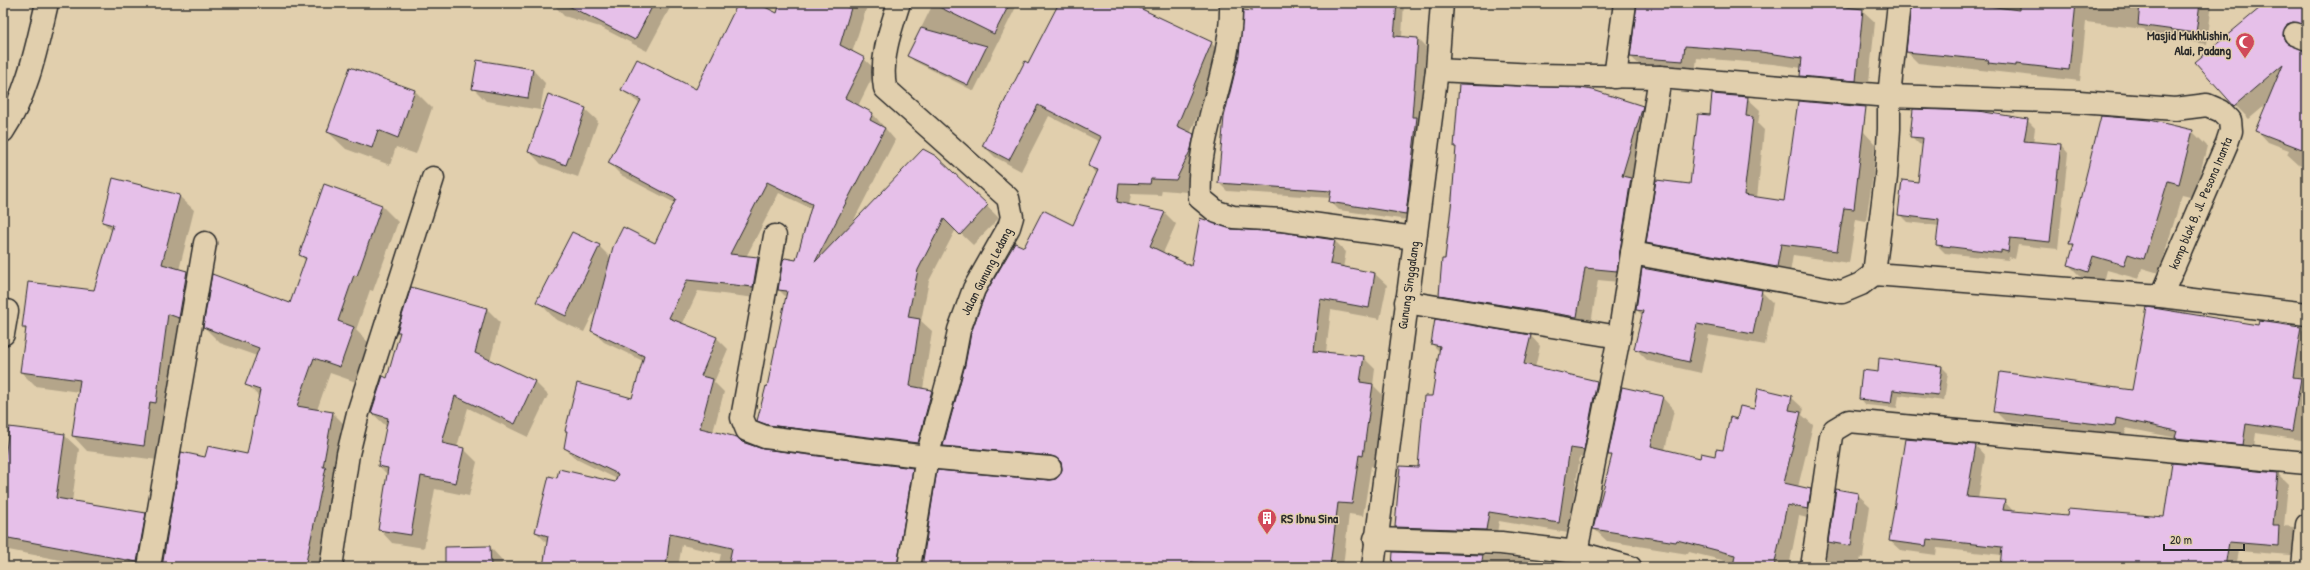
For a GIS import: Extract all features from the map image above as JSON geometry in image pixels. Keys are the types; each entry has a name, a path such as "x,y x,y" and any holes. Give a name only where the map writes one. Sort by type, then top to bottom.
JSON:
{"street":[{"path":"3,131 16,107 26,80 47,3"},
{"name":"Jalan Gunung Ledang","path":"899,3 884,53 883,76 885,88 1008,198 1012,217 1006,233 974,289 965,311 927,457 909,567"},
{"path":"1231,3 1228,46 1207,124 1199,184 1200,198 1217,212 1233,217 1282,220 1415,238"},
{"name":"Gunung Singgalang","path":"1373,567 1375,539 1437,70 1442,3"},
{"path":"1615,77 1625,3"},
{"path":"1874,274 1886,177 1890,129 1889,96 1899,3"},
{"path":"1437,70 1535,75 1660,77 1889,96"},
{"path":"1576,552 1619,338 1660,77"},
{"name":"komp blok B, Jl. Pesona Inanta","path":"1889,96 2078,102 2175,109 2207,105 2221,111 2230,120 2231,131 2161,296"},
{"path":"331,567 348,454 358,413 433,178"},
{"path":"775,236 742,418 744,427 751,432 765,436 927,457 1050,468"},
{"path":"149,567 205,243"},
{"path":"1632,253 1842,292 1861,284 1874,274 2161,296 2307,314"},
{"path":"1406,302 1619,338"},
{"path":"3,334 7,311"},
{"path":"1815,567 1812,567 1831,436 1834,430 1849,421 2307,463"},
{"path":"2303,567 2307,525"},
{"path":"1375,539 1501,543 1576,552 1630,567"}],"building":[{"path":"563,3 654,3 635,40"},
{"path":"738,3 757,3 777,13 780,3 832,3 851,8 840,45 865,58 845,98 873,113 870,120 885,128 815,262 923,149 936,156 988,205 960,235 944,219 918,270 908,317 920,319 910,386 932,390 918,443 768,425 757,421 766,386 767,387 787,291 778,290 783,260 785,258 796,260 812,204 767,182 730,254 758,257 753,287 687,280 669,318 717,337 701,376 713,379 700,428 737,437 742,442 763,449 913,468 897,567 728,567 732,548 670,534 666,567 543,567 548,536 535,532 549,476 557,478 559,469 615,482 618,474 564,448 567,431 565,431 577,383 632,398 644,356 591,331 613,247 623,227 655,243 676,199 608,163 641,100 621,90 637,59 696,89"},
{"path":"931,3 1010,3 994,34"},
{"path":"1059,3 1129,3 1212,42 1177,126 1194,134 1191,149 1176,180 1151,179 1150,184 1119,183 1117,202 1165,212 1150,246 1191,266 1200,218 1232,229 1281,232 1335,240 1330,264 1375,273 1369,308 1320,299 1314,351 1364,356 1360,382 1373,384 1363,456 1359,455 1352,504 1338,503 1330,567 1233,567 1191,562 1190,567 922,567 937,470 1049,480 1056,479 1062,470 1061,462 1051,456 943,446 965,365 971,333 985,294 1015,243 1024,247 1043,210 1073,225 1098,170 1088,166 1101,137 1038,105 1009,160 982,146 1025,61 1028,63"},
{"path":"1251,3 1397,3 1394,36 1418,38 1412,117 1417,117 1406,214 1329,202 1331,191 1218,183 1224,117 1239,55 1243,10 1251,11"},
{"path":"1637,3 1809,3 1863,9 1856,81 1800,76 1802,58 1761,52 1685,46 1683,61 1630,57"},
{"path":"1911,3 1964,3 2019,10 2019,3 2076,3 2069,70 2016,64 2016,66 1988,63 1989,60 1906,52"},
{"path":"2140,3 2200,3 2196,33 2138,25"},
{"path":"2266,3 2307,3 2307,25 2293,22 2287,24 2283,35 2285,41 2290,45 2307,51 2307,151 2255,131 2283,64 2234,106 2195,62"},
{"path":"921,28 987,46 968,85 907,56"},
{"path":"477,60 533,69 528,98 472,89"},
{"path":"350,67 415,90 398,138 378,130 372,148 327,132"},
{"path":"1459,84 1580,88 1593,90 1643,106 1622,176 1631,178 1617,271 1585,268 1577,317 1439,295 1442,259 1445,259 1452,199"},
{"path":"548,94 586,108 566,165 528,152"},
{"path":"1712,94 1748,97 1746,116 1753,117 1744,195 1784,201 1798,101 1866,107 1854,209 1844,208 1837,251 1781,244 1777,267 1646,243 1656,180 1690,184 1698,114 1710,115"},
{"path":"1913,109 1978,111 2028,119 2024,141 2061,144 2050,242 2010,238 2008,252 2001,250 2001,253 1936,245 1939,220 1898,215 1902,180 1918,182 1923,138 1910,137"},
{"path":"2101,116 2150,120 2193,130 2179,184 2168,181 2144,259 2128,254 2124,265 2093,256 2088,272 2068,265 2074,244 2069,244"},
{"path":"113,178 180,195 162,264 187,271 179,318 168,314 156,403 150,402 144,446 72,436 80,380 20,372 26,328 22,328 28,282 94,290 113,225 102,222"},
{"path":"324,184 382,205 357,276 354,275 338,321 354,327 340,367 314,358 297,406 333,412 323,467 326,467 305,567 162,567 181,452 205,457 208,446 247,454 260,390 245,385 259,348 203,327 212,274 290,303 306,258 299,255"},
{"path":"572,232 600,245 566,316 536,302"},
{"path":"1642,268 1762,290 1753,334 1697,324 1689,362 1634,349 1643,311 1636,310"},
{"path":"411,287 487,308 475,353 535,381 515,424 455,396 442,443 464,448 456,483 421,476 411,535 378,530 388,468 378,466 388,418 371,413 383,376 387,378 400,332 397,332"},
{"path":"2147,307 2258,325 2259,321 2301,327 2293,377 2301,378 2292,431 2246,424 2243,445 2175,438 2177,431 2116,418 2115,426 1994,412 2000,372 2132,390"},
{"path":"1435,319 1531,335 1524,364 1597,381 1584,450 1570,448 1559,523 1489,512 1486,530 1395,527 1400,466 1418,467 1424,396 1432,396 1440,346 1431,344"},
{"path":"1879,358 1942,366 1938,395 1893,390 1891,403 1859,399 1862,370 1878,372"},
{"path":"1622,387 1663,396 1651,446 1700,458 1701,453 1715,456 1716,449 1723,450 1730,417 1737,419 1740,406 1754,409 1758,388 1792,396 1789,410 1801,412 1784,483 1811,489 1808,509 1787,505 1774,567 1733,567 1735,555 1677,540 1676,542 1593,529 1612,455 1608,455"},
{"path":"9,427 65,434 56,498 146,513 137,562 3,537 3,474"},
{"path":"1905,439 1976,445 1967,497 2005,500 2003,510 2067,516 2068,509 2164,517 2172,463 2278,473 2273,525 2279,525 2278,546 2229,542 2225,567 2000,567 2002,547 1927,539 1926,546 1889,541"},
{"path":"1836,489 1858,493 1851,546 1828,542"},
{"path":"490,546 491,567 445,567 445,547"},
{"path":"1393,552 1483,555 1481,567 1392,567"}],"place":[{"name":"Masjid Mukhlishin, Alai, Padang","path":"2245,59"},
{"name":"RS Ibnu Sina","path":"1267,535"}]}
